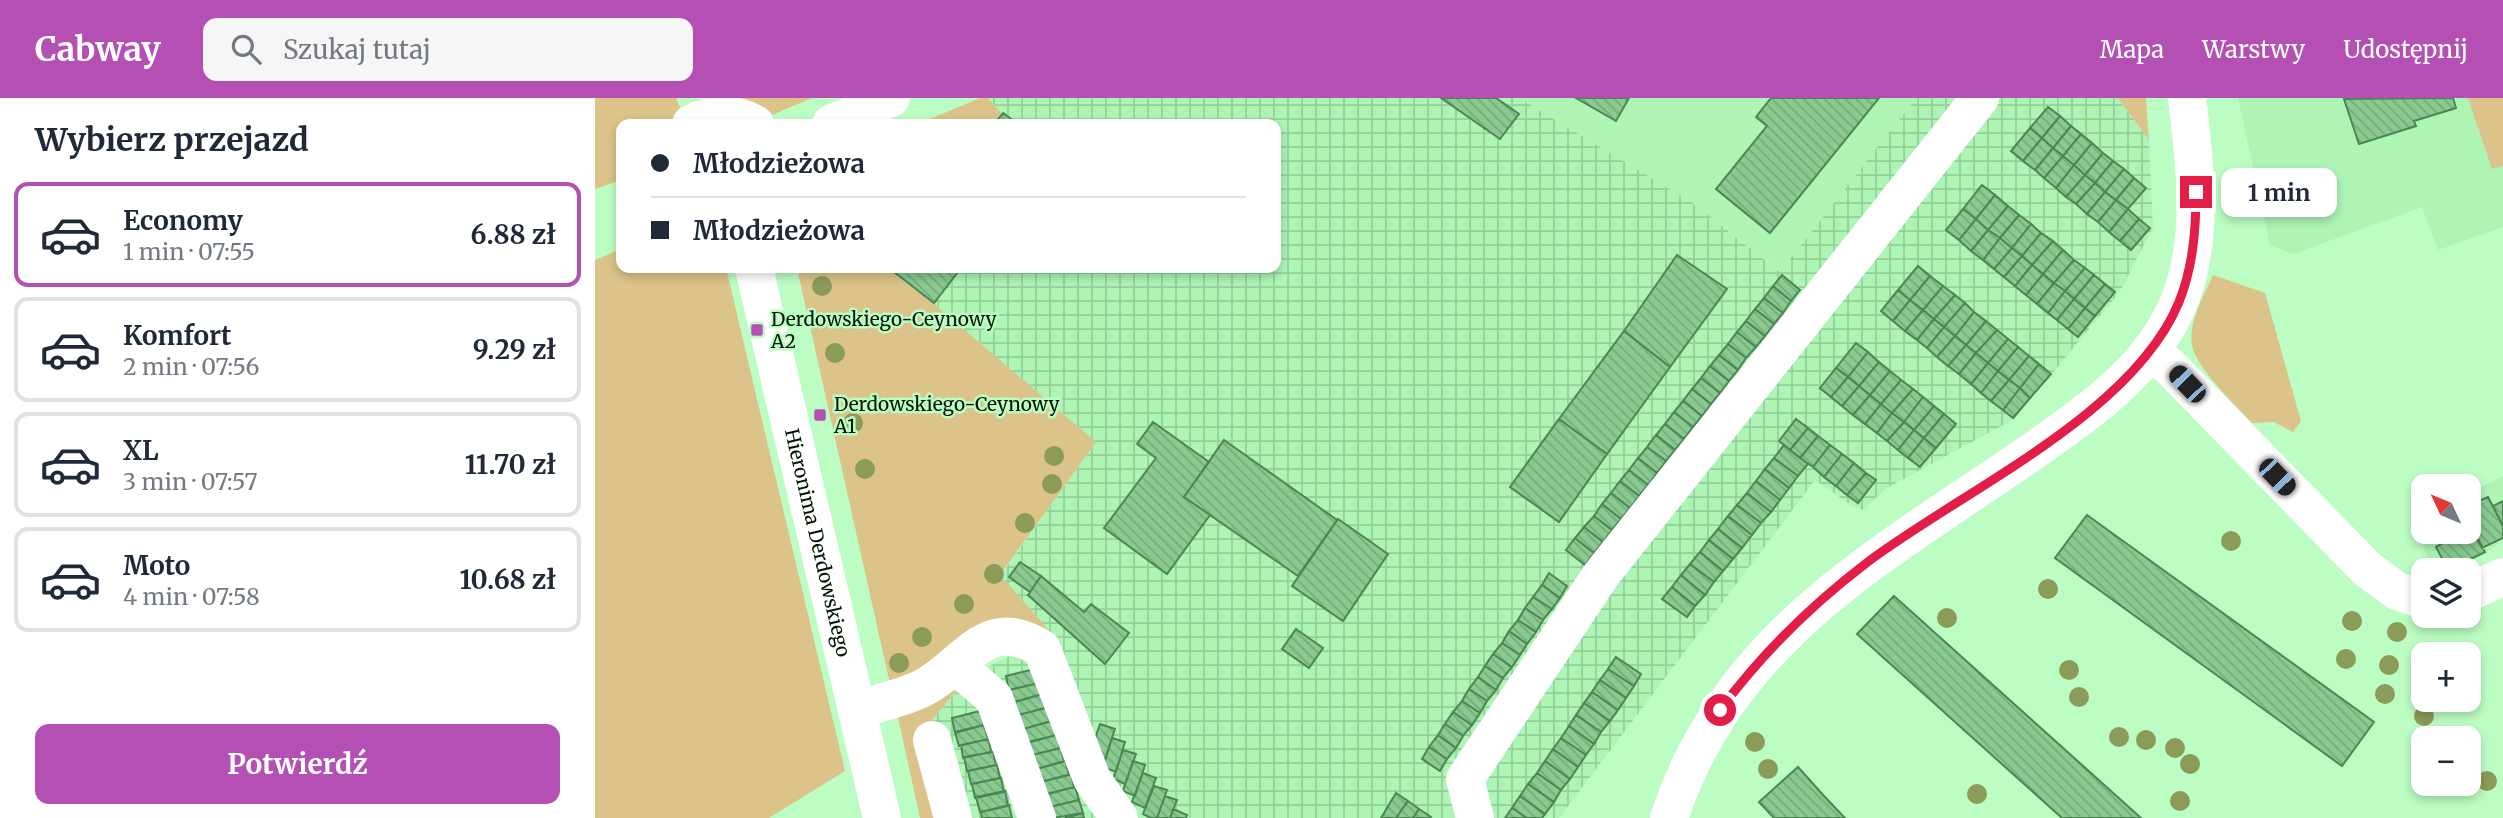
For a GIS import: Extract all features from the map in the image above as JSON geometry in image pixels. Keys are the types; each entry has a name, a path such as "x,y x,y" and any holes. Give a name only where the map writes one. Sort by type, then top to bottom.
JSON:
{"street":[{"path":"843,119 891,98"},
{"path":"1475,818 1465,779 1601,575 1980,98"},
{"path":"1669,818 1686,772 1720,710 1764,653 1788,629 1870,561 2089,412 2137,368 2150,351 2179,302 2187,276 2196,226 2187,98"},
{"path":"701,113 739,116 745,119"},
{"name":"Hieronima Derdowskiego","path":"755,273 859,709 882,818"},
{"path":"2150,351 2169,366 2367,569 2397,591 2411,596"},
{"path":"2481,587 2503,577"},
{"path":"859,709 922,689 983,640 1001,636 1031,642 1042,649 1092,779 1119,818"},
{"path":"954,664 994,698 1037,818"},
{"path":"932,740 953,818"}],"shaded area":[{"path":"595,98 676,98 680,107 675,119 616,119 616,182 595,189"},
{"path":"737,98 812,98 762,119 759,119"},
{"path":"980,98 988,98 1001,113 996,119 930,119"},
{"path":"988,98 1519,98 1693,203 1780,272 1916,98 2118,98 2149,140 2153,228 2119,293 2014,419 1885,489 1863,510 1854,507 1815,480 1559,818 941,818 921,733 969,676 1053,635 1000,576 1096,442 934,304 893,273 1281,273 1281,119 996,119 1001,113"},
{"path":"1519,98 1916,98 1781,272 1693,203"},
{"path":"2118,98 2146,98 2149,140"},
{"path":"2238,98 2503,98 2503,227 2438,250 2422,207 2293,254 2270,245"},
{"path":"2468,98 2503,98 2503,166 2492,169"},
{"path":"616,251 616,273 727,273 845,771 769,818 595,818 595,260"},
{"path":"798,273 893,273 934,304 1096,442 1000,575 1053,635 892,693"},
{"path":"2213,275 2265,293 2301,421 2293,432 2274,422 2252,423 2211,378 2197,358 2191,340 2192,330 2197,311"},
{"path":"2503,476 2503,541 2478,558 2427,557 2423,544 2481,544 2481,487"},
{"path":"957,690 921,733 941,818 920,818 896,708 928,696"}],"building":[{"path":"1441,98 1496,98 1519,114 1500,139"},
{"path":"1576,98 1629,98 1616,121"},
{"path":"1771,98 1879,98 1770,233 1716,189 1767,126 1756,117"},
{"path":"2453,98 2456,108 2414,121 2416,126 2359,144 2344,99"},
{"path":"2048,107 2060,116 2042,138 2030,128"},
{"path":"1003,113 1011,119 998,119"},
{"path":"2060,116 2071,126 2053,148 2042,138"},
{"path":"2071,126 2081,134 2063,156 2053,148"},
{"path":"2030,128 2042,138 2023,161 2011,151"},
{"path":"2081,134 2092,143 2074,165 2063,156"},
{"path":"2042,138 2053,148 2035,170 2023,161"},
{"path":"2092,143 2103,153 2085,175 2074,165"},
{"path":"2053,148 2063,156 2044,178 2035,170"},
{"path":"2103,153 2113,161 2095,183 2085,175"},
{"path":"2063,156 2074,165 2056,188 2044,178"},
{"path":"2113,161 2124,169 2105,192 2095,183"},
{"path":"2074,165 2085,175 2066,197 2056,188"},
{"path":"2124,169 2134,178 2116,200 2105,192"},
{"path":"2085,175 2095,183 2076,204 2066,197"},
{"path":"2134,178 2146,188 2128,209 2116,200"},
{"path":"2095,183 2105,192 2087,214 2076,204"},
{"path":"1982,185 1995,195 1976,219 1963,209"},
{"path":"2105,192 2116,200 2098,222 2087,214"},
{"path":"1995,195 2008,206 1988,230 1976,219"},
{"path":"2116,200 2128,209 2109,232 2098,222"},
{"path":"2008,206 2019,215 2000,238 1988,230"},
{"path":"1963,209 1976,219 1959,240 1946,230"},
{"path":"2128,209 2139,219 2120,241 2109,232"},
{"path":"2019,215 2031,224 2012,248 2000,238"},
{"path":"1976,219 1988,230 1971,251 1959,240"},
{"path":"2139,219 2150,228 2131,250 2120,241"},
{"path":"2031,224 2041,233 2022,256 2012,248"},
{"path":"1988,230 2000,238 1983,260 1971,251"},
{"path":"2041,233 2053,241 2032,265 2022,256"},
{"path":"2000,238 2012,248 1994,269 1983,260"},
{"path":"2053,241 2063,250 2043,274 2032,265"},
{"path":"2012,248 2022,256 2004,277 1994,269"},
{"path":"2063,250 2074,260 2054,283 2043,274"},
{"path":"1677,255 1727,289 1670,367 1624,331"},
{"path":"2022,256 2032,265 2015,286 2004,277"},
{"path":"2074,260 2085,268 2065,291 2054,283"},
{"path":"2032,265 2043,274 2026,295 2015,286"},
{"path":"1918,266 1930,276 1910,300 1898,290"},
{"path":"2085,268 2094,275 2074,299 2065,291"},
{"path":"895,273 957,273 934,303"},
{"path":"2043,274 2054,283 2037,304 2026,295"},
{"path":"1782,275 1800,290 1791,301 1773,286"},
{"path":"2094,275 2105,284 2085,308 2074,299"},
{"path":"1930,276 1943,286 1923,310 1910,300"},
{"path":"2054,283 2065,291 2048,313 2037,304"},
{"path":"2105,284 2115,292 2095,316 2085,308"},
{"path":"1773,286 1791,301 1783,313 1764,298"},
{"path":"1943,286 1955,295 1934,319 1923,310"},
{"path":"1898,290 1910,300 1893,321 1881,311"},
{"path":"2065,291 2074,299 2057,320 2048,313"},
{"path":"1955,295 1965,303 1944,327 1934,319"},
{"path":"1764,298 1783,313 1774,324 1755,309"},
{"path":"2074,299 2085,308 2068,329 2057,320"},
{"path":"1910,300 1923,310 1905,331 1893,321"},
{"path":"1965,303 1974,312 1955,336 1944,327"},
{"path":"2085,308 2095,316 2078,337 2068,329"},
{"path":"1755,309 1774,324 1765,336 1746,321"},
{"path":"1923,310 1934,319 1917,340 1905,331"},
{"path":"1974,312 1986,321 1966,345 1955,336"},
{"path":"1934,319 1944,327 1927,348 1917,340"},
{"path":"1746,321 1765,336 1756,347 1737,332"},
{"path":"1986,321 1997,330 1976,353 1966,345"},
{"path":"1944,327 1955,336 1937,357 1927,348"},
{"path":"1997,330 2008,339 1988,363 1976,353"},
{"path":"1624,331 1670,367 1607,454 1559,419"},
{"path":"1737,332 1756,347 1746,358 1728,344"},
{"path":"1955,336 1966,345 1948,366 1937,357"},
{"path":"2008,339 2018,347 1998,371 1988,363"},
{"path":"1856,343 1868,352 1848,377 1836,368"},
{"path":"1728,344 1746,358 1738,370 1719,355"},
{"path":"1966,345 1976,353 1959,374 1948,366"},
{"path":"2018,347 2029,356 2009,380 1998,371"},
{"path":"1868,352 1879,362 1859,386 1848,377"},
{"path":"1976,353 1988,363 1971,384 1959,374"},
{"path":"1719,355 1738,370 1729,381 1710,366"},
{"path":"2029,356 2039,364 2020,388 2009,380"},
{"path":"1879,362 1890,371 1870,395 1859,386"},
{"path":"1988,363 1998,371 1981,393 1971,384"},
{"path":"2039,364 2051,374 2030,398 2020,388"},
{"path":"1710,366 1729,381 1720,393 1701,378"},
{"path":"1836,368 1848,377 1831,397 1820,388"},
{"path":"1890,371 1901,380 1881,404 1870,395"},
{"path":"1998,371 2009,380 1991,401 1981,393"},
{"path":"1848,377 1859,386 1842,406 1831,397"},
{"path":"1701,378 1720,393 1711,404 1692,389"},
{"path":"1901,380 1913,389 1892,413 1881,404"},
{"path":"2009,380 2020,388 2003,410 1991,401"},
{"path":"1859,386 1870,395 1853,415 1842,406"},
{"path":"2020,388 2030,398 2013,418 2003,410"},
{"path":"1692,389 1711,404 1702,416 1683,401"},
{"path":"1913,389 1923,397 1904,422 1892,413"},
{"path":"1870,395 1881,404 1865,424 1853,415"},
{"path":"1923,397 1934,406 1914,430 1904,422"},
{"path":"1683,401 1702,416 1693,427 1674,412"},
{"path":"1881,404 1892,413 1877,433 1865,424"},
{"path":"1934,406 1944,414 1924,438 1914,430"},
{"path":"1674,412 1693,427 1684,439 1665,424"},
{"path":"1892,413 1904,422 1887,441 1877,433"},
{"path":"1944,414 1956,424 1936,448 1924,438"},
{"path":"1559,419 1607,454 1559,522 1510,487"},
{"path":"1796,419 1808,428 1790,450 1779,441"},
{"path":"1153,422 1209,462 1184,497 1210,515 1167,574 1104,528 1156,458 1137,444"},
{"path":"1904,422 1914,430 1898,450 1887,441"},
{"path":"1665,424 1684,439 1675,450 1656,435"},
{"path":"1808,428 1818,436 1800,458 1790,450"},
{"path":"1914,430 1924,438 1908,458 1898,450"},
{"path":"1656,435 1675,450 1666,461 1647,447"},
{"path":"1818,436 1830,445 1813,467 1800,458"},
{"path":"1924,438 1936,448 1920,467 1908,458"},
{"path":"1224,440 1337,520 1298,576 1184,497"},
{"path":"1784,445 1808,464 1798,476 1774,458"},
{"path":"1830,445 1842,454 1824,477 1813,467"},
{"path":"1647,447 1666,461 1657,473 1638,458"},
{"path":"1842,454 1854,463 1836,486 1824,477"},
{"path":"1638,458 1657,473 1648,485 1629,470"},
{"path":"1774,458 1798,476 1789,488 1765,469"},
{"path":"1854,463 1866,473 1847,495 1836,486"},
{"path":"1765,469 1789,488 1780,500 1756,481"},
{"path":"1629,470 1648,485 1639,496 1620,481"},
{"path":"1866,473 1876,480 1858,503 1847,495"},
{"path":"1620,481 1639,496 1630,508 1611,493"},
{"path":"1756,481 1780,500 1771,512 1747,493"},
{"path":"1611,493 1630,508 1621,519 1602,504"},
{"path":"1747,493 1771,512 1761,523 1737,505"},
{"path":"2488,497 2503,526 2503,538 2482,548 2480,544 2481,500"},
{"path":"2503,501 2503,526 2493,506"},
{"path":"1602,504 1621,519 1612,530 1594,516"},
{"path":"1737,505 1761,523 1752,535 1728,516"},
{"path":"2087,515 2374,722 2342,766 2055,558"},
{"path":"1594,516 1612,530 1603,542 1584,527"},
{"path":"1728,516 1752,535 1742,548 1718,529"},
{"path":"1338,519 1388,554 1343,621 1292,586"},
{"path":"1584,527 1603,542 1594,553 1575,538"},
{"path":"1718,529 1742,548 1733,559 1709,540"},
{"path":"1575,538 1594,553 1585,565 1566,550"},
{"path":"1709,540 1733,559 1723,571 1700,552"},
{"path":"2441,544 2481,544 2485,552 2473,558 2442,558 2436,547"},
{"path":"1700,552 1723,571 1714,582 1690,564"},
{"path":"1020,562 1041,576 1030,592 1009,577"},
{"path":"1690,564 1714,582 1705,595 1681,575"},
{"path":"1549,573 1567,586 1560,598 1542,585"},
{"path":"1681,575 1705,595 1695,606 1672,587"},
{"path":"1041,576 1084,612 1091,604 1129,633 1105,664 1028,595"},
{"path":"1542,585 1560,598 1552,609 1533,597"},
{"path":"1672,587 1695,606 1687,617 1662,599"},
{"path":"1894,596 2141,818 2062,818 1857,634"},
{"path":"1533,597 1552,609 1543,620 1525,608"},
{"path":"1525,608 1543,620 1536,632 1518,620"},
{"path":"1518,620 1536,632 1527,644 1509,631"},
{"path":"1296,629 1323,648 1309,668 1282,649"},
{"path":"1509,631 1527,644 1520,655 1502,643"},
{"path":"1502,643 1520,655 1512,667 1493,654"},
{"path":"1493,654 1512,667 1503,678 1485,666"},
{"path":"1616,657 1641,674 1634,686 1608,669"},
{"path":"1485,666 1503,678 1496,690 1478,677"},
{"path":"1035,669 1039,683 1009,690 1006,676"},
{"path":"1608,669 1634,686 1626,698 1600,680"},
{"path":"1478,677 1496,690 1487,701 1469,689"},
{"path":"1600,680 1626,698 1618,710 1592,692"},
{"path":"1039,683 1042,694 1014,702 1010,690"},
{"path":"1469,689 1487,701 1480,713 1462,701"},
{"path":"1592,692 1618,710 1610,721 1584,703"},
{"path":"1043,694 1046,708 1018,715 1015,702"},
{"path":"1462,701 1480,713 1472,725 1453,712"},
{"path":"1584,703 1610,721 1601,732 1576,715"},
{"path":"1048,707 1051,721 1023,729 1019,715"},
{"path":"980,711 984,725 955,733 952,718"},
{"path":"1453,712 1472,725 1463,736 1445,724"},
{"path":"1576,715 1601,732 1594,744 1569,726"},
{"path":"1052,721 1056,735 1027,743 1023,729"},
{"path":"1100,724 1115,729 1105,759 1090,753"},
{"path":"1445,724 1463,736 1456,748 1438,735"},
{"path":"984,725 988,739 959,746 955,732"},
{"path":"1569,726 1594,744 1586,755 1561,738"},
{"path":"1057,735 1060,748 1032,755 1028,742"},
{"path":"1438,735 1456,748 1447,759 1429,747"},
{"path":"1112,738 1125,742 1116,772 1103,767"},
{"path":"1561,738 1586,755 1578,767 1553,749"},
{"path":"989,739 991,752 963,758 961,745"},
{"path":"1429,747 1447,759 1440,771 1422,759"},
{"path":"1061,748 1064,761 1036,769 1032,755"},
{"path":"1553,749 1578,767 1570,779 1545,761"},
{"path":"1123,750 1136,754 1125,784 1113,779"},
{"path":"993,752 996,765 967,771 964,757"},
{"path":"1066,761 1069,775 1041,782 1037,769"},
{"path":"1133,761 1145,765 1135,796 1123,791"},
{"path":"1545,761 1570,779 1561,790 1537,773"},
{"path":"997,765 1000,778 971,784 968,771"},
{"path":"1798,767 1845,818 1774,818 1759,802"},
{"path":"1143,773 1156,778 1145,808 1132,802"},
{"path":"1537,773 1561,790 1554,802 1528,784"},
{"path":"1071,774 1074,787 1045,795 1041,782"},
{"path":"1001,778 1004,792 975,798 972,784"},
{"path":"1528,784 1554,802 1545,814 1520,796"},
{"path":"1154,786 1167,790 1157,818 1151,818 1143,814"},
{"path":"1075,787 1079,800 1049,807 1046,794"},
{"path":"1005,791 1008,806 980,812 976,797"},
{"path":"1396,793 1408,801 1396,818 1381,818"},
{"path":"1165,796 1177,800 1170,818 1157,818"},
{"path":"1520,796 1545,814 1542,818 1527,818 1512,808"},
{"path":"1079,800 1083,813 1053,818 1050,807"},
{"path":"1408,801 1419,809 1413,818 1396,818"},
{"path":"1009,805 1012,818 982,818 981,812"},
{"path":"1512,808 1527,818 1505,818"},
{"path":"1173,809 1187,815 1186,818 1170,818"},
{"path":"1419,809 1431,817 1413,818"},
{"path":"1083,813 1084,818 1065,818"}],"place":[{"name":"Derdowskiego-Ceynowy A2","path":"757,330"},
{"name":"Derdowskiego-Ceynowy A1","path":"820,415"}],"route":[{"path":"1720,710 1764,653 1811,607 1886,549 2089,412 2137,368 2166,327 2179,302 2187,276 2196,226 2196,192"}]}
